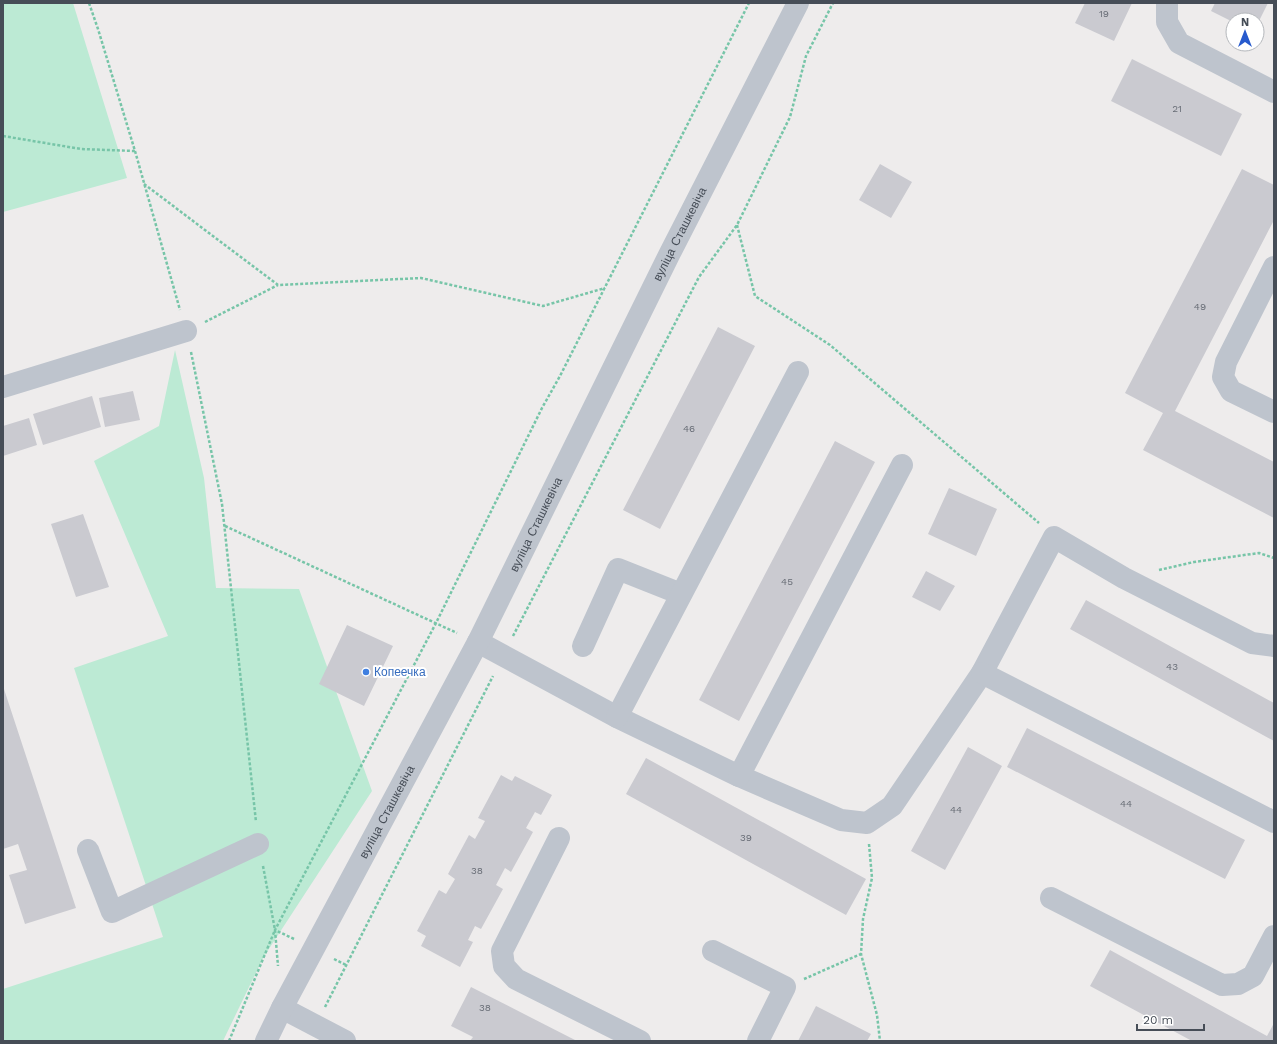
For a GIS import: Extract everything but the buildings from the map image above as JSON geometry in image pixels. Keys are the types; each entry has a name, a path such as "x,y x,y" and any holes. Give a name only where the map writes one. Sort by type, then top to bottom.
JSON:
{"street":[{"name":"вуліца Сташкевіча","path":"266,1041 282,1008 478,642 673,246 798,3"},
{"path":"1167,3 1167,22 1179,42 1274,92"},
{"path":"1274,267 1226,362 1223,377 1231,391 1274,412"},
{"path":"3,387 186,331"},
{"path":"617,717 798,372"},
{"path":"739,776 902,465"},
{"path":"478,642 617,717 739,776 841,820 867,823 892,806 982,673 1054,537 1124,578 1252,643 1274,646"},
{"path":"583,646 618,569 681,594"},
{"path":"982,673 1274,822"},
{"path":"559,838 502,951 504,966 516,979 640,1041"},
{"path":"88,850 112,912 258,844"},
{"path":"1051,898 1222,985 1238,984 1253,976 1274,936"},
{"path":"713,951 785,987 758,1041"},
{"path":"282,1008 345,1041"}],"path":[{"path":"89,3 135,151 186,331 222,504 258,844 275,930"},
{"path":"229,1041 275,930 436,623 542,408 605,288 749,3"},
{"path":"315,1026 503,656 699,277 737,225 790,118 806,56 833,3"},
{"path":"3,136 81,149 135,151"},
{"path":"144,184 278,285"},
{"path":"737,225 755,296 830,345 1027,512 1054,537"},
{"path":"186,331 278,285 421,278 542,306 605,288"},
{"path":"225,526 478,642"},
{"path":"1124,578 1194,562 1259,553 1274,558"},
{"path":"867,823 872,878 862,920 861,954 877,1015 880,1041"},
{"path":"275,930 346,965"},
{"path":"785,987 861,954"}],"green space":[{"path":"3,3 73,3 127,178 3,212"},
{"path":"175,350 204,478 216,588 299,589 372,791 263,958 223,1041 3,1041 3,989 163,937 74,668 168,636 94,461 159,426"}],"place":[{"name":"Копеечка","path":"366,672"}]}
